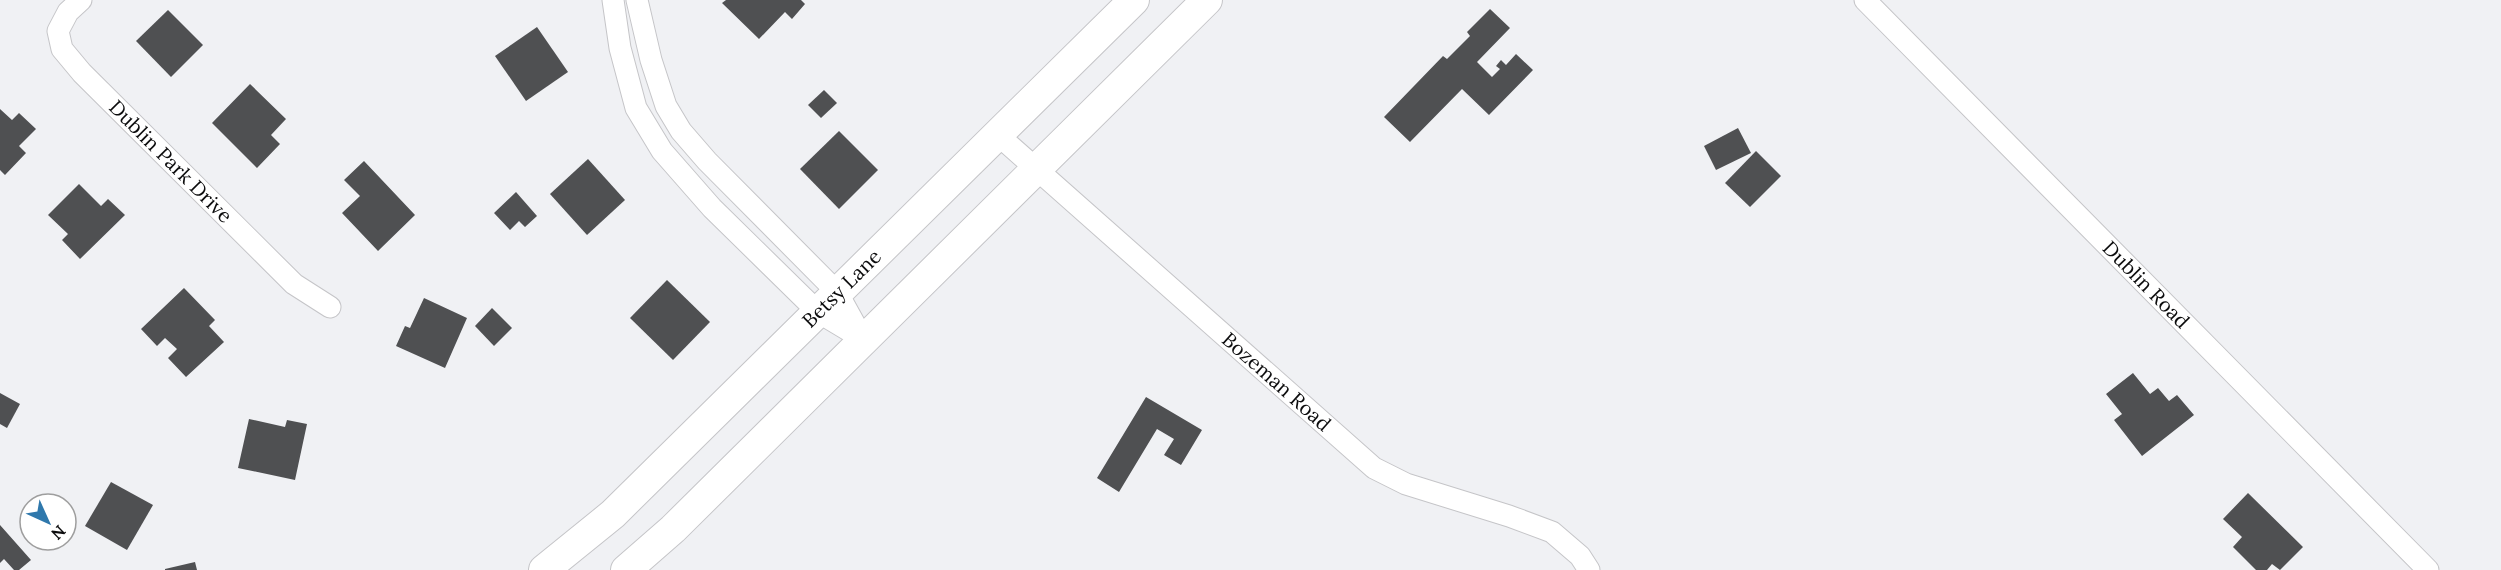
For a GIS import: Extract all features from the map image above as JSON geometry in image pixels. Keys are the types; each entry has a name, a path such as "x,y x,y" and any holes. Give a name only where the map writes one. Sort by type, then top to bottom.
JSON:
{"main road":[{"name":"Betsy Lane","path":"544,570 613,513 1134,0"},
{"path":"626,570 673,529 862,339 1207,0"}],"street":[{"name":"Dublin Park Drive","path":"81,0 68,12 58,31 62,49 82,73 294,284 330,307"},
{"path":"613,0 620,48 636,108 662,151 712,208 745,240 827,302"},
{"path":"637,0 651,60 666,106 681,131 765,219 827,302 862,339"},
{"name":"Dublin Road","path":"1865,0 2428,570"},
{"path":"648,127 672,115"},
{"name":"Bozeman Road","path":"998,135 1374,468 1406,484 1552,532 1580,556 1589,570"},
{"path":"745,240 765,219"}],"building":[{"path":"726,0 801,0 805,4 792,19 785,12 759,39 722,3"},
{"path":"1490,9 1510,28 1477,62 1492,77 1500,69 1496,66 1501,60 1506,65 1516,54 1533,70 1489,115 1462,89 1410,142 1384,117 1443,56 1447,59 1470,36 1467,32"},
{"path":"168,10 203,45 171,77 136,41"},
{"path":"537,27 568,72 526,101 495,56"},
{"path":"250,84 286,119 271,135 280,144 257,168 212,123"},
{"path":"824,90 837,103 821,118 808,105"},
{"path":"0,109 12,120 19,113 36,129 19,146 26,153 5,175 0,170"},
{"path":"1738,128 1751,153 1716,170 1704,146"},
{"path":"839,131 878,170 839,209 800,169"},
{"path":"1756,151 1781,176 1750,207 1725,183"},
{"path":"588,159 625,200 587,235 550,194"},
{"path":"364,161 415,215 378,251 342,213 360,196 344,180"},
{"path":"79,184 101,206 108,199 125,215 80,259 62,240 68,234 48,215"},
{"path":"516,192 537,216 525,227 519,221 510,230 494,213"},
{"path":"667,280 710,322 673,360 630,318"},
{"path":"184,288 215,320 209,326 224,342 186,377 168,358 177,349 165,338 157,346 141,329"},
{"path":"424,298 467,318 445,368 396,346 405,326 410,328"},
{"path":"492,308 512,328 494,346 475,326"},
{"path":"2133,373 2150,394 2158,388 2169,401 2177,395 2194,415 2142,456 2114,420 2122,414 2106,394"},
{"path":"0,393 20,404 7,428 0,424"},
{"path":"1146,397 1202,430 1181,465 1164,455 1174,439 1157,429 1119,492 1097,478"},
{"path":"249,419 285,427 287,420 307,424 295,480 238,468"},
{"path":"111,482 153,505 127,550 85,526"},
{"path":"2248,493 2303,547 2280,570 2272,564 2267,570 2256,570 2233,547 2242,537 2223,519"},
{"path":"0,525 18,545 18,552 24,552 31,560 19,570 14,570 4,559 0,563"},
{"path":"195,562 197,570 165,570 165,569"}]}
